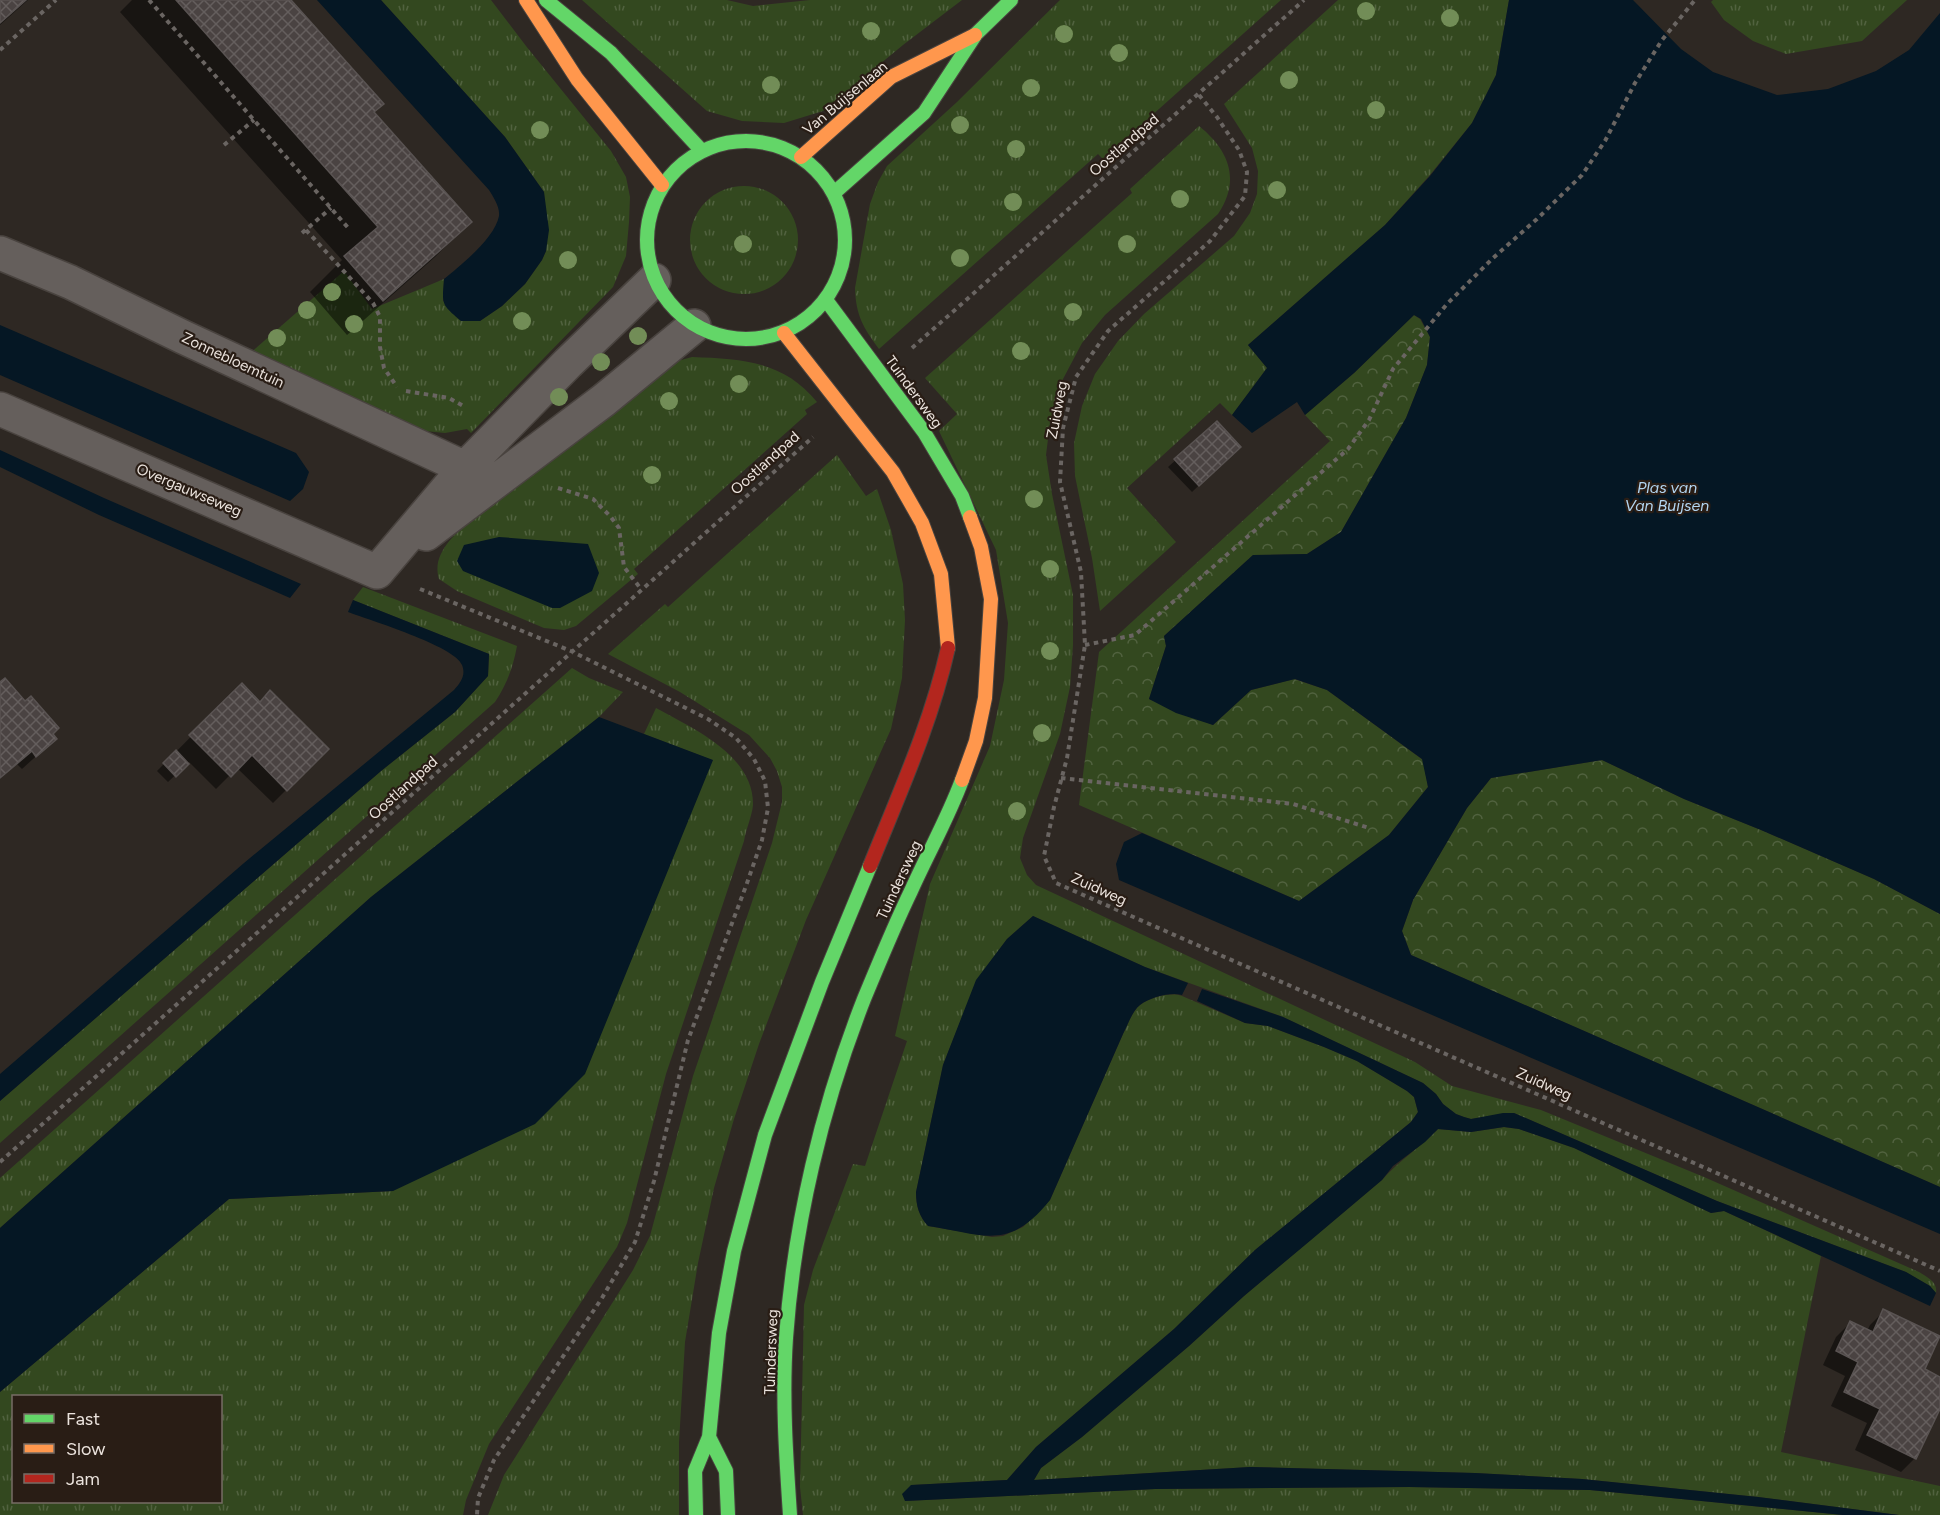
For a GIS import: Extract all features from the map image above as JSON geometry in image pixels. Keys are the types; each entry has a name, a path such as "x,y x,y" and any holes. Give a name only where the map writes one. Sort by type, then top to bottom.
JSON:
{"main road":[{"path":"526,0 577,79 662,185"},
{"path":"546,0 611,53 702,151"},
{"name":"Van Buijsenlaan","path":"834,193 924,113 976,34 1011,0"},
{"name":"Van Buijsenlaan","path":"801,157 891,77 976,34"},
{"path":"753,141 778,146 801,157 814,167 834,193 844,220 846,248 840,276 826,300 814,314 784,333 754,340 722,338 694,326 678,314 664,298 654,280 646,249 649,216 662,185 674,171 702,151 727,142 753,141"},
{"name":"Tuindersweg","path":"790,1515 785,1435 786,1340 790,1295 806,1194 831,1094 864,999 911,890 951,809 976,741 985,698 992,599 981,547 962,496 924,432 826,300"},
{"name":"Tuindersweg","path":"696,1515 695,1471 709,1437 721,1321 734,1251 765,1135 822,982 903,788 939,687 948,648 941,574 922,523 893,472 784,333"},
{"path":"709,1437 726,1471 728,1515"}],"street":[{"name":"Zonnebloemtuin","path":"0,253 70,282 465,468"},
{"path":"377,572 465,468 568,363 654,280"},
{"path":"377,572 604,400 694,326"},
{"name":"Overgauwseweg","path":"0,409 377,572"}],"path":[{"path":"0,50 56,0"},
{"path":"149,0 350,230"},
{"name":"Oostlandpad","path":"905,354 1304,0"},
{"path":"1085,645 1135,635 1348,449 1369,420 1401,358 1455,296 1582,175 1605,141 1635,83 1662,40 1695,0"},
{"name":"Zuidweg","path":"1199,95 1218,117 1239,150 1247,172 1245,196 1210,242 1107,332 1076,377 1063,428 1060,482 1081,572 1085,645 1067,759 1044,856 1056,883 1940,1271"},
{"path":"224,145 254,120"},
{"path":"302,234 331,208"},
{"name":"Oostlandpad","path":"0,1162 821,430"},
{"path":"377,572 572,651 708,718 736,738 754,759 765,781 768,808 762,840 688,1040 654,1180 635,1242 602,1298 494,1460 478,1498 477,1515"},
{"path":"1061,778 1293,804 1369,828"}],"green space":[{"path":"381,0 491,0 611,151 626,177 630,197 626,256 613,287 471,433 467,429 445,433 425,431 248,355 344,271 372,309 444,279 443,301 480,321 502,306 525,284 546,251 544,192 505,137"},
{"path":"582,0 727,0 753,6 810,0 962,0 823,111 784,123 742,121 707,111"},
{"path":"1060,0 1281,0 1103,159 1098,154 879,349 861,321 855,288 870,204 878,182 887,166 957,102"},
{"path":"1338,0 1509,0 1496,75 1472,123 1385,225 1248,345 1267,368 1232,415 1220,403 1127,488 1176,542 1100,611 1075,476 1074,443 1082,406 1095,374 1118,341 1144,314 1234,236 1250,213 1257,194 1258,171 1252,148 1224,104"},
{"path":"1713,0 1907,0 1862,41 1786,54 1753,41 1724,20 1711,2"},
{"path":"1199,126 1218,145 1228,166 1230,178 1225,201 1218,214 1105,315 1082,343 1063,379 1050,423 1046,455 1073,595 1073,645 1070,687 1060,734 1023,838 1020,858 1027,875 1036,885 1415,1062 1452,1086 1541,1110 1704,1177 1919,1272 1934,1283 1936,1293 1930,1286 1906,1272 1717,1201 1514,1113 1471,1119 1456,1114 1423,1083 1283,1017 1145,967 1033,916 1007,939 977,980 943,1065 916,1192 919,1210 928,1226 992,1237 1003,1236 1023,1227 1050,1200 1132,1014 1140,1005 1161,996 1182,996 1245,1023 1268,1026 1357,1061 1407,1091 1414,1097 1418,1112 1411,1122 1255,1250 1174,1329 1036,1447 1007,1480 912,1485 905,1501 1155,1489 1409,1487 1590,1490 1843,1515 803,1515 800,1487 804,1305 813,1270 853,1164 865,1166 907,1041 895,1036 930,884 990,746 1004,680 1008,623 996,550 939,431 957,414 925,378 1132,193 1130,189"},
{"path":"744,186 765,190 782,202 794,219 798,240 794,261 782,278 765,290 744,294 723,290 706,278 694,261 690,240 694,219 706,202 723,190"},
{"path":"1414,315 1420,319 1430,337 1427,365 1406,418 1341,532 1307,554 1253,555 1164,636 1166,646 1149,699 1213,725 1251,690 1294,679 1327,690 1423,760 1428,787 1389,835 1299,901 1079,805 1099,652 1330,441 1305,415 1354,373"},
{"path":"692,357 745,361 776,370 804,388 817,402 805,410 807,414 634,569 638,574 576,626 564,630 544,628 457,591 439,579 437,570 442,552 452,537 472,518 674,362"},
{"path":"837,455 866,496 877,489 891,530 903,584 905,620 902,678 891,729 806,920 759,1044 714,1188 698,1263 685,1342 679,1442 679,1515 488,1515 504,1475 633,1270 650,1236 693,1076 772,843 782,802 782,787 777,771 770,758 749,735 680,692 608,654 665,604 668,607"},
{"path":"363,587 517,646 509,675 495,702 0,1143 0,1101 381,771 455,712 488,676 489,654 353,600"},
{"path":"572,668 589,678 623,692 599,717 371,897 0,1228 0,1178"},
{"path":"656,708 703,734 732,758 751,787 753,805 751,814 666,1074 627,1223 617,1247 489,1444 466,1500 463,1515 0,1515 0,1392 229,1199 393,1191 712,760 644,734"},
{"path":"1602,760 1684,799 1874,879 1940,914 1940,1187 1411,955 1402,931 1413,900 1467,808 1491,778"},
{"path":"1504,1127 1519,1129 1574,1148 1711,1213 1724,1211 1821,1256 1781,1452 1940,1486 1940,1515 1899,1515 1758,1497 1582,1479 1475,1473 1250,1467 1034,1480 1041,1468 1082,1437 1189,1346 1438,1129 1471,1132"}],"water":[{"path":"317,0 381,0 505,137 544,192 549,230 546,251 542,260 525,284 502,306 480,321 461,321 446,307 443,299 444,279 476,251 491,233 499,216 495,199"},
{"name":"Plas van Van Buijsen","path":"1509,0 1633,0 1681,49 1713,72 1777,95 1828,89 1876,71 1909,50 1940,13 1940,914 1874,879 1684,799 1602,760 1491,778 1467,808 1413,900 1402,931 1411,955 1940,1187 1940,1234 1119,880 1116,864 1124,842 1142,833 1299,901 1389,835 1428,787 1422,759 1327,690 1295,679 1251,690 1213,725 1176,713 1149,699 1166,646 1164,636 1253,555 1307,554 1341,532 1406,418 1427,365 1430,337 1421,319 1414,315 1354,373 1305,415 1297,402 1252,433 1232,415 1267,368 1248,345 1385,225 1430,176 1472,123 1496,75"},
{"path":"0,325 296,453 309,472 303,489 290,501 0,375"},
{"path":"0,450 301,584 290,598 99,515 0,467"},
{"path":"499,537 588,544 599,573 592,591 560,608 552,608 463,571 457,561 464,545"},
{"path":"353,600 489,654 488,676 455,712 381,771 0,1101 0,1074 244,863 459,684 463,669 456,658 428,642 348,612"},
{"path":"599,717 713,760 585,1074 535,1124 393,1191 229,1199 0,1392 0,1228 371,897"},
{"path":"1033,916 1145,967 1188,983 1182,995 1172,994 1155,998 1144,1002 1135,1011 1050,1200 1035,1216 1022,1227 995,1236 928,1226 919,1211 916,1192 943,1065 976,980 1007,939"},
{"path":"1202,989 1283,1017 1423,1083 1456,1114 1471,1119 1514,1113 1717,1201 1906,1272 1930,1286 1936,1293 1930,1306 1724,1211 1711,1213 1574,1148 1519,1129 1504,1127 1471,1132 1438,1129 1189,1346 1082,1437 1041,1468 1034,1480 1250,1467 1475,1473 1582,1479 1758,1497 1899,1515 1843,1515 1590,1490 1409,1487 1155,1489 905,1501 902,1494 911,1485 1007,1480 1036,1447 1174,1329 1255,1250 1411,1122 1418,1112 1414,1097 1407,1091 1357,1061 1268,1026 1245,1023 1197,1001"}],"building":[{"path":"0,0 26,0 0,23"},
{"path":"176,0 291,0 384,104 374,112 472,222 383,301 344,256 378,227"},
{"path":"1217,421 1241,447 1199,486 1174,459"},
{"path":"5,678 25,701 31,696 59,728 53,734 57,739 36,757 32,751 0,778 0,682"},
{"path":"242,683 260,702 270,690 329,749 287,791 252,755 231,777 189,735"},
{"path":"176,750 189,764 176,777 163,763"},
{"path":"1883,1309 1940,1336 1925,1369 1940,1377 1940,1409 1916,1459 1867,1435 1880,1409 1844,1392 1858,1362 1836,1351 1850,1321 1873,1332"}],"traffic: fast":[{"path":"546,0 611,53 702,151"},
{"path":"834,193 924,113 976,34 1011,0"},
{"path":"736,141 756,141 793,152 823,177 838,202 844,221 845,240 844,259 834,287 809,317 793,328 775,335 756,339 736,339 699,328 669,303 658,287 651,269 647,250 647,230 658,193 683,163 699,152 717,145 736,141"},
{"path":"826,300 924,432 962,496 970,517"},
{"path":"790,1515 784,1404 786,1338 796,1252 812,1166 835,1081 864,999 962,780"},
{"path":"696,1515 695,1471 709,1437 719,1333 734,1251 765,1135 822,982 870,866"},
{"path":"709,1437 726,1471 728,1515"}],"traffic: slow":[{"path":"526,0 577,79 662,185"},
{"path":"801,157 891,77 975,35"},
{"path":"784,333 893,472 922,523 941,574 948,648"},
{"path":"962,780 976,741 985,698 991,599 981,547 970,517"}],"traffic: jam":[{"path":"870,866 933,704 948,648"}]}
